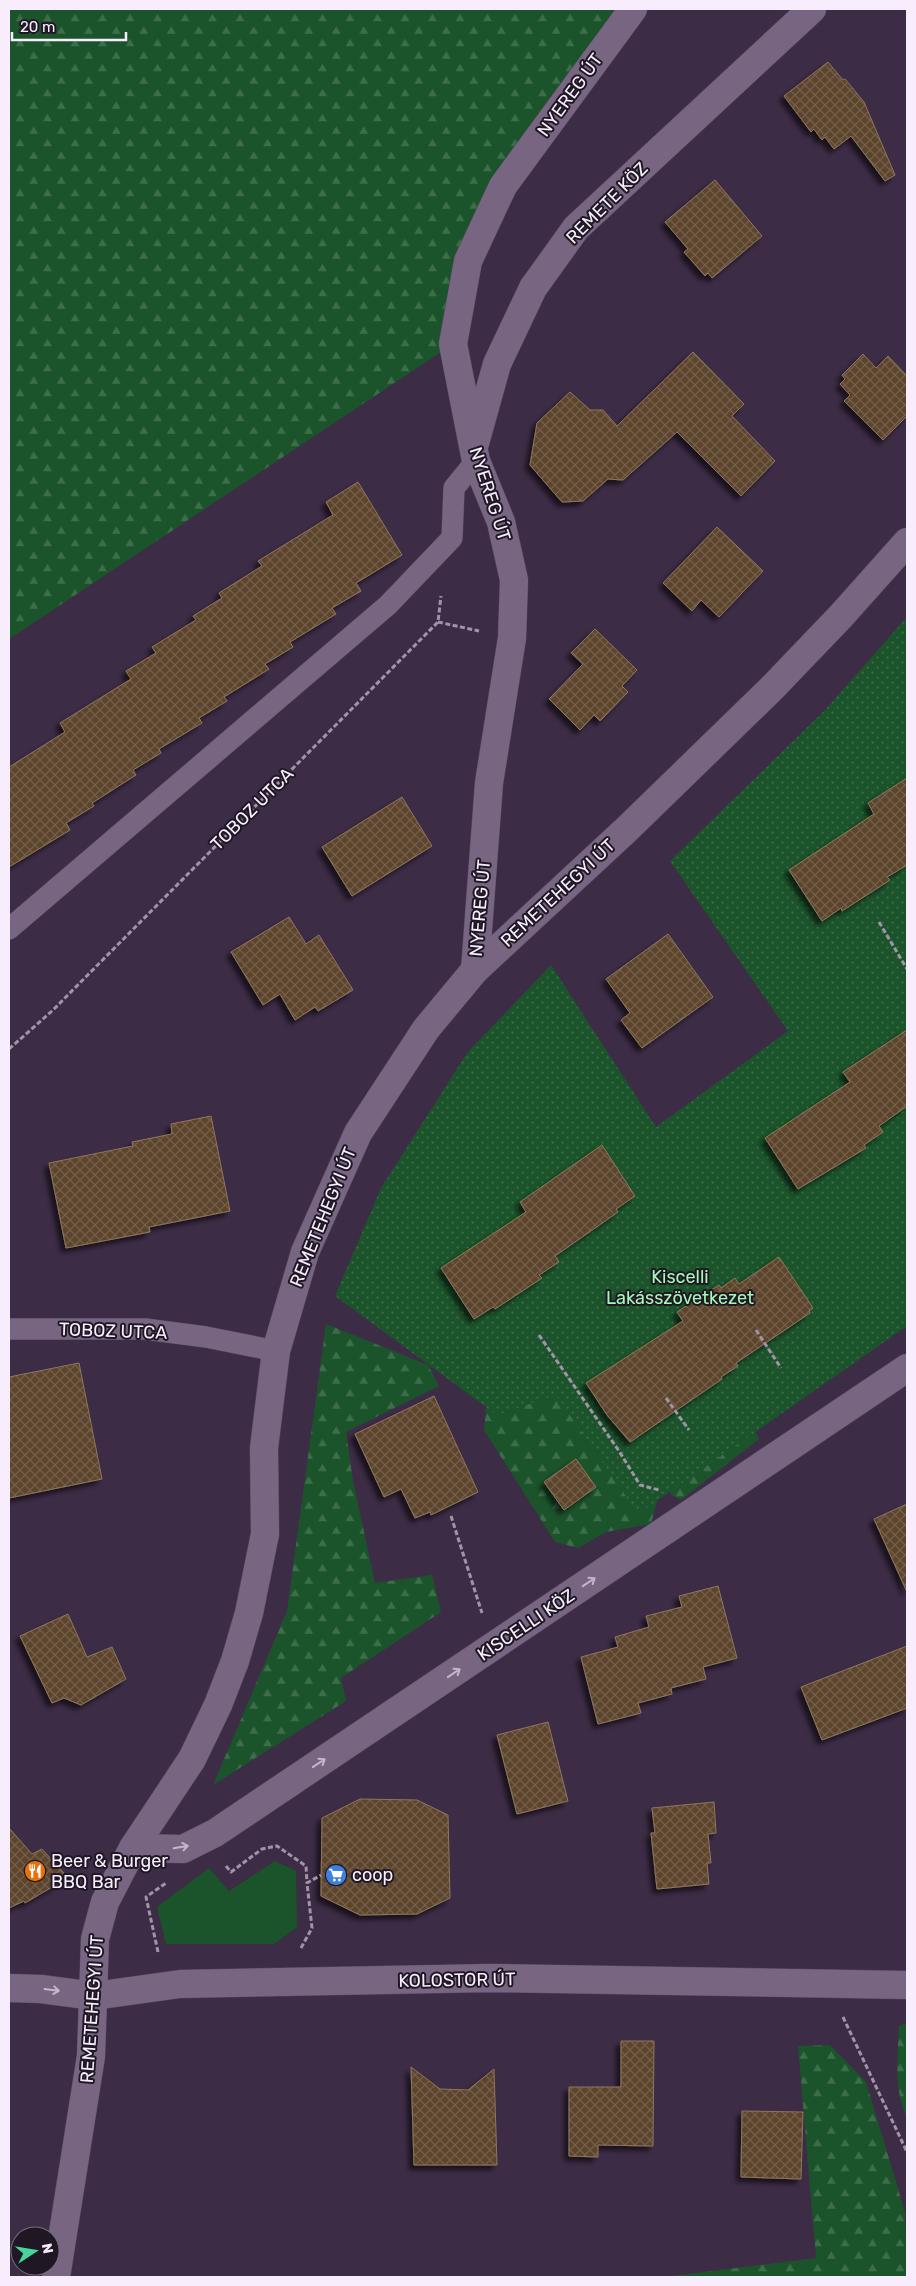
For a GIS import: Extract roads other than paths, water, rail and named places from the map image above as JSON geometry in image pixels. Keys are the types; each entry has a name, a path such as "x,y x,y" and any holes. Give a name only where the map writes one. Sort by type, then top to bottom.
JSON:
{"street":[{"name":"NYEREG ÚT","path":"475,970 489,783 512,638 514,580 501,522 475,453 453,344 468,261 503,186 633,9"},
{"name":"REMETE KÖZ","path":"475,453 498,364 533,288 576,228 812,9"},
{"name":"REMETEHEGYI ÚT","path":"56,2277 91,2056 94,1939 105,1902 133,1848 192,1758 218,1705 240,1642 258,1575 265,1534 264,1448 276,1351 305,1252 358,1133 426,1029 475,970 645,812 771,688 841,616 907,542"},
{"name":"KISCELLI KÖZ","path":"133,1848 183,1849 215,1833 907,1368"},
{"name":"KOLOSTOR ÚT","path":"9,1988 41,1989 94,1996 180,1984 490,1978 907,1985"}],"lane":[{"path":"9,929 388,606 452,538 454,488 475,453"},
{"name":"TOBOZ UTCA","path":"9,1328 145,1329 206,1337 276,1351"}],"place":[{"name":"Beer & Burger BBQ Bar","path":"35,1871"},
{"name":"coop","path":"336,1875"}],"park label":[{"name":"Kiscelli Lakásszövetkezet","path":"680,1287"}]}
